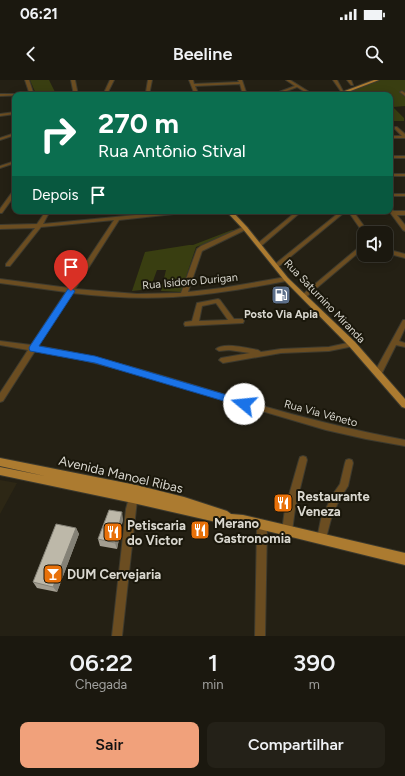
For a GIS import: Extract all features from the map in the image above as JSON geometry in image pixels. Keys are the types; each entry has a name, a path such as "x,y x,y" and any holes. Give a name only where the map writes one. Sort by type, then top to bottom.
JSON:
{"main road":[{"path":"343,92 377,80"},
{"name":"Rua Saturnino Miranda","path":"232,214 286,279 352,344 405,405"},
{"name":"Avenida Manoel Ribas","path":"0,462 134,494 211,516 235,519 405,559"},
{"name":"Avenida Manoel Ribas","path":"0,471 134,494"}],"street":[{"path":"26,80 31,92"},
{"path":"73,80 75,92"},
{"path":"107,92 112,80"},
{"path":"147,92 150,80"},
{"path":"191,80 196,92"},
{"path":"288,80 307,92"},
{"path":"335,80 343,92"},
{"path":"193,85 241,81 244,92"},
{"path":"281,92 298,86"},
{"path":"0,94 12,94"},
{"path":"0,115 12,113"},
{"path":"396,128 405,136"},
{"path":"0,139 12,135"},
{"path":"393,137 405,136"},
{"path":"393,157 405,157"},
{"path":"0,167 12,163"},
{"path":"393,175 405,175"},
{"path":"393,195 405,195"},
{"path":"0,212 12,196"},
{"path":"393,211 405,213"},
{"path":"393,212 405,229"},
{"path":"8,265 40,226 46,214"},
{"path":"0,227 40,226 164,214"},
{"path":"259,245 296,214"},
{"path":"276,266 340,214"},
{"path":"352,214 361,226"},
{"path":"0,399 117,219"},
{"path":"184,294 199,250 245,228"},
{"path":"304,296 357,251"},
{"path":"393,253 405,256"},
{"name":"Rua Isidoro Durigan","path":"0,281 71,291 142,296 208,292 286,279"},
{"path":"208,292 210,302"},
{"path":"195,323 199,304 218,301 232,321"},
{"path":"187,324 241,321"},
{"path":"378,373 405,322"},
{"path":"395,342 405,345"},
{"name":"Rua Via Vêneto","path":"0,343 95,360 316,424 363,436 405,443"},
{"path":"223,360 263,353 329,349 352,344"},
{"path":"219,349 229,348 263,353"},
{"path":"287,531 290,510 304,460"},
{"path":"322,539 326,519 336,497 344,486 349,463"},
{"path":"117,636 134,494"},
{"path":"260,636 262,525"}],"shaded area":[{"path":"0,480 17,483 0,514"}],"green space":[{"path":"30,80 49,80 55,92 35,92"},
{"path":"380,80 405,80 405,93 400,92 405,97 405,106 393,107 393,92 346,92"},
{"path":"393,107 404,118 404,121 393,121"},
{"path":"232,230 236,231 196,247 181,292 161,291 166,270 157,270 150,289 132,291 145,252 193,245"}],"building":[{"path":"109,510 122,512 115,543 98,539"},
{"path":"56,524 76,528 53,587 33,582"}],"place":[{"name":"Posto Via Apia","path":"281,295"},
{"name":"Restaurante Veneza","path":"283,503"},
{"name":"Merano Gastronomia","path":"200,530"},
{"name":"Petiscaria do Victor","path":"113,532"},
{"name":"DUM Cervejaria","path":"53,574"}],"route":[{"path":"71,291 33,348 95,360 161,378 244,404"}]}
